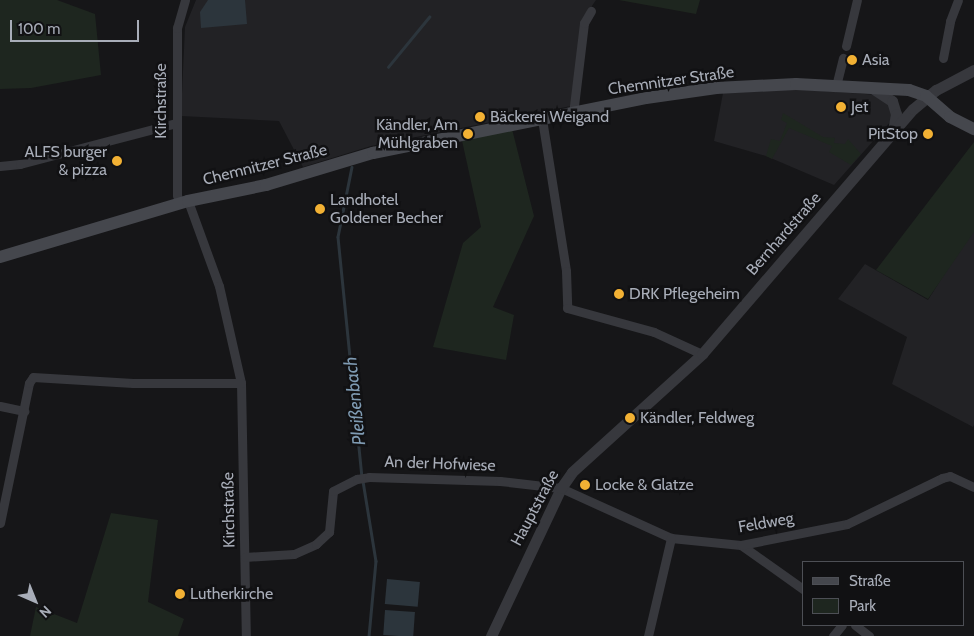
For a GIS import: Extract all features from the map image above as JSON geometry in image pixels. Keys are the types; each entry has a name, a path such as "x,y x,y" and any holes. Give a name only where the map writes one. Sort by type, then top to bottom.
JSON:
{"main road":[{"name":"Chemnitzer Straße","path":"0,257 184,202 266,184 373,153 542,119 716,88 836,86 910,90 926,96"},
{"path":"926,96 950,117 974,129"}],"street":[{"name":"Kirchstraße","path":"185,0 179,11 177,28 176,123 184,202 219,286 241,383 246,636"},
{"path":"846,46 858,0"},
{"path":"943,58 950,21 958,0"},
{"path":"573,114 584,23 591,11"},
{"path":"836,86 843,58"},
{"path":"926,96 974,70"},
{"path":"872,88 892,101 896,114 893,132"},
{"name":"Bernhardstraße","path":"702,354 926,96"},
{"path":"542,119 566,271 567,308 654,332 702,354"},
{"path":"0,166 20,164 176,123"},
{"name":"Hauptstraße","path":"491,636 561,488 590,455 702,354"},
{"path":"0,523 29,383 40,375 109,383 241,383"},
{"path":"0,406 24,411"},
{"name":"Feldweg","path":"561,488 671,538 741,545 847,524 942,478 950,476 974,487"},
{"name":"An der Hofwiese","path":"245,557 294,554 316,544 329,532 332,491 358,479 369,477 500,481 561,488"},
{"path":"648,636 671,538"},
{"path":"741,545 802,588"},
{"path":"833,636 841,626"},
{"path":"857,626 869,636"}],"shaded area":[{"path":"196,0 596,0 581,22 571,106 371,146 303,167 279,121 181,116 185,27"},
{"path":"208,0 245,0 247,24 201,28 200,12"},
{"path":"793,89 879,95 892,109 891,121 834,185 766,156 714,141 723,93"},
{"path":"974,227 973,427 892,384 907,337 838,299 865,264 928,300"},
{"path":"387,579 420,582 418,607 385,604"},
{"path":"385,610 415,612 413,636 383,635"}],"green space":[{"path":"0,0 57,0 95,14 101,75 31,88 0,89"},
{"path":"619,0 700,0 696,14"},
{"path":"783,113 823,137 835,138 834,143 845,144 848,139 861,154 851,165 829,152 832,146 789,128 772,159 766,156 771,139 780,141 787,123 781,120"},
{"path":"511,125 534,216 493,307 514,315 506,360 433,347 463,243 481,227 461,136"},
{"path":"974,142 974,232 928,299 876,270"},
{"path":"111,513 158,520 148,602 184,619 178,636 30,636 36,607 77,623"}],"waterway":[{"name":"Pleißenbach","path":"388,67 429,17"},
{"name":"Pleißenbach","path":"352,167 338,237 362,476"},
{"name":"Pleißenbach","path":"363,481 376,561 369,636"}],"place":[{"name":"Asia","path":"852,60"},
{"name":"Jet","path":"841,107"},
{"name":"Bäckerei Weigand","path":"480,117"},
{"name":"Kändler, Am Mühlgraben","path":"468,134"},
{"name":"PitStop","path":"928,134"},
{"name":"ALFS burger & pizza","path":"117,161"},
{"name":"Landhotel Goldener Becher","path":"320,209"},
{"name":"DRK Pflegeheim","path":"619,294"},
{"name":"Kändler, Feldweg","path":"630,418"},
{"name":"Locke & Glatze","path":"585,485"},
{"name":"Lutherkirche","path":"180,594"}]}
